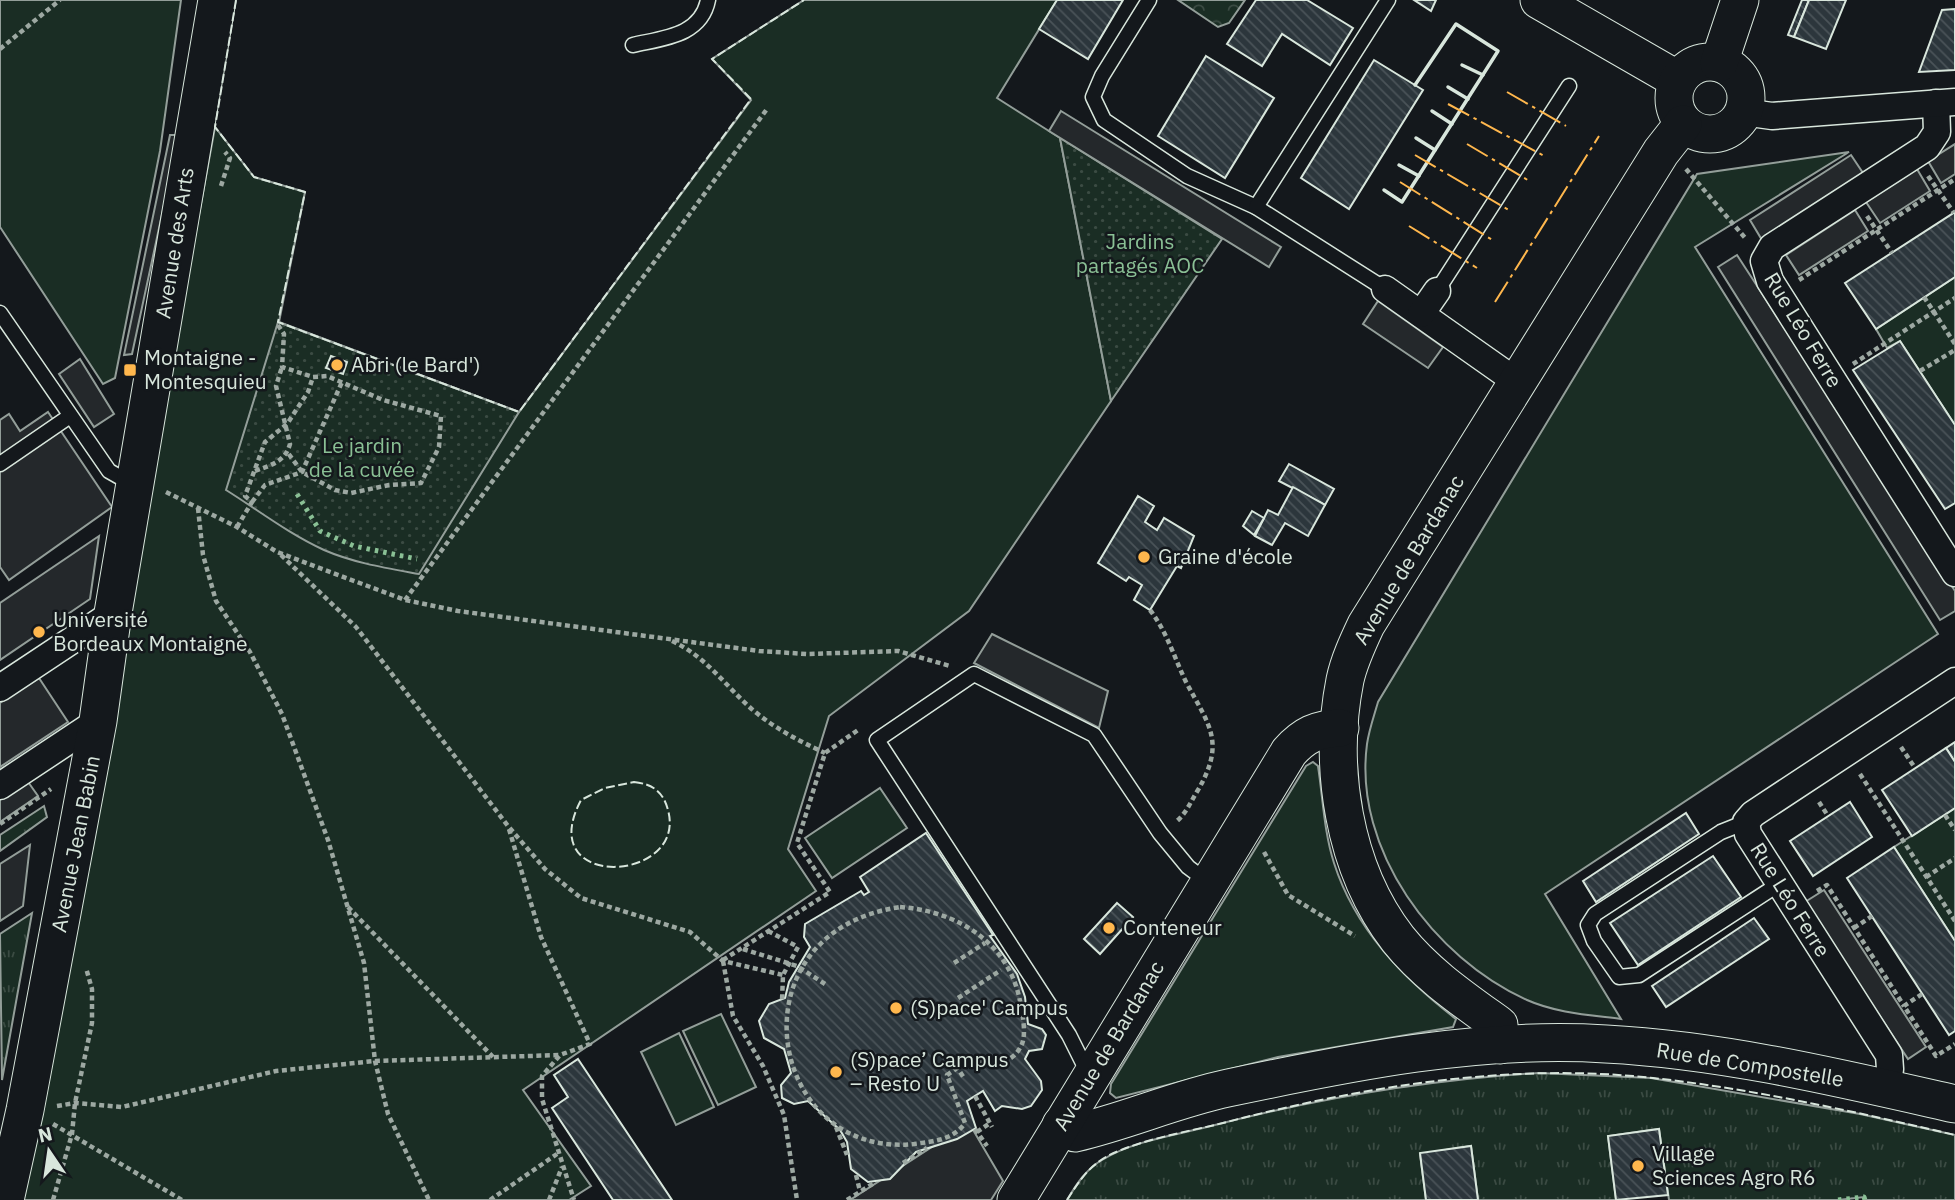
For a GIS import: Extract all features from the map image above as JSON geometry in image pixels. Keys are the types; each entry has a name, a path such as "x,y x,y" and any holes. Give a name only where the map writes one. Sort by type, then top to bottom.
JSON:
{"street":[{"name":"Avenue des Arts","path":"150,488 217,0"},
{"path":"1539,0 1678,80"},
{"path":"1719,63 1740,0"},
{"path":"1719,63 1731,68 1745,88 1743,113 1728,130 1716,134 1693,131 1684,124 1673,103 1678,80 1696,64 1719,63"},
{"path":"1743,113 1772,116 1946,103"},
{"name":"Rue Léo Ferre","path":"1946,103 1937,132 1916,158 1772,247 1766,255 1766,275 1955,573"},
{"name":"Avenue de Bardanac","path":"1016,1200 1289,752 1302,738 1319,729 1340,727 1345,679 1366,625 1661,152 1684,124"},
{"path":"1385,289 1517,382"},
{"path":"1421,314 1437,291"},
{"name":"Avenue Jean Babin","path":"5,1200 25,1110 99,722 113,613 150,488"},
{"path":"0,688 113,613"},
{"name":"Rue Léo Ferre","path":"1887,1088 1889,1055 1748,834 1746,822 1753,814 1955,681"},
{"path":"0,786 99,722"},
{"path":"1340,727 1338,761 1350,835 1378,905 1402,944 1430,973 1499,1025 1500,1045"},
{"name":"Rue de Compostelle","path":"1061,1125 1075,1133 1224,1089 1362,1062 1500,1045 1604,1043 1710,1054 1955,1104"}],"lane":[{"path":"633,45 689,31 705,13 708,0"},
{"path":"1149,0 1102,76 1093,97 1104,120 1187,176 1256,207 1385,289"},
{"path":"1256,207 1388,0"},
{"path":"1437,291 1569,86"},
{"path":"0,313 109,471 150,488"},
{"path":"0,464 70,416"},
{"path":"1090,1077 1069,1035 877,740 974,674 1094,735 1160,833 1188,867 1209,883"},
{"path":"1746,822 1721,832 1595,914 1588,925 1594,941 1619,977 1639,975 1779,884"}],"path":[{"path":"0,50 60,0"},
{"path":"405,600 767,109"},
{"path":"1661,152 1690,172 1740,233 1766,255"},
{"path":"1916,158 1954,213"},
{"path":"1777,293 1955,179"},
{"path":"1854,196 1892,253"},
{"path":"1920,371 1955,347 1924,297"},
{"path":"1832,379 1955,298"},
{"path":"254,471 279,461 288,453 290,444 276,386 282,367 284,334 278,325"},
{"path":"282,367 313,377 327,376 383,400 442,416 439,447 421,483 389,485 351,493 335,489 302,472 288,453"},
{"path":"252,502 246,496 265,442 287,424 308,392 313,377"},
{"path":"237,527 265,485 302,472 342,382"},
{"path":"150,488 237,527 277,552 405,600 458,611 759,651 807,654 898,651 974,674"},
{"path":"198,508 203,555 216,601 250,652 282,713 328,840 364,963 375,1061 388,1114 429,1200"},
{"path":"277,552 356,627 508,826 545,869 581,898 690,932 723,961 783,975"},
{"path":"1150,610 1165,629 1187,683 1199,700 1214,750 1212,765 1186,812 1160,833"},
{"path":"664,638 704,660 767,720 792,737 825,752"},
{"path":"723,961 830,892 797,843 825,752 866,724 877,740"},
{"path":"1846,753 1955,921"},
{"path":"0,824 52,789"},
{"path":"1945,815 1955,830"},
{"path":"25,1110 75,1103 122,1107 276,1071 375,1061 560,1055 590,1044 541,937 508,826"},
{"path":"1242,830 1257,838 1288,895 1382,950 1402,944"},
{"path":"1926,877 1955,858"},
{"path":"1808,896 1826,885 1936,1056 1955,1044"},
{"path":"348,906 493,1057"},
{"path":"888,909 923,909 946,914 967,925 988,941 1006,966 1020,998 1022,1044 1008,1059 994,1064 967,1063 947,1075 965,1122 950,1137 909,1144 886,1143 842,1127 808,1096 789,1055 785,1030 787,1007 801,968 817,945 835,930 855,918 888,909"},
{"path":"1854,928 1872,916"},
{"path":"768,931 798,947 783,975 782,1001"},
{"path":"954,963 988,941"},
{"path":"742,948 801,968 825,984"},
{"path":"723,961 733,1016 763,1066 784,1115 797,1200"},
{"path":"958,998 1006,966"},
{"path":"1904,1006 1922,994"},
{"path":"1004,1053 1008,1059"},
{"path":"560,1055 542,1076 542,1099 557,1154 574,1200"},
{"path":"948,1060 958,1068 964,1078"},
{"path":"975,1096 991,1125 976,1130 987,1146"},
{"path":"835,1126 847,1155"},
{"path":"72,1134 182,1200"},
{"path":"903,1163 927,1148"},
{"path":"490,1200 557,1154"},
{"path":"549,1200 562,1166"},
{"path":"856,1175 860,1191"},
{"path":"847,1200 874,1183"}],"green space":[{"path":"0,0 181,0 160,151 115,378 103,384 0,227"},
{"path":"804,0 1057,0 997,98 1060,138 1111,401 969,611 829,716 788,849 816,891 523,1090 591,1186 569,1200 19,1200 215,127 254,177 305,192 279,322 519,412 751,100 712,59"},
{"path":"1178,0 1245,0 1229,23 1218,27"},
{"name":"Jardins partagés AOC","path":"1060,138 1222,239 1111,401"},
{"path":"1849,152 1695,247 1938,634 1545,894 1621,1019 1573,1013 1527,1000 1493,981 1461,957 1432,928 1407,896 1387,861 1373,823 1366,784 1367,744 1378,702 1697,174"},
{"path":"1955,277 1955,425 1900,341 1887,348 1876,329"},
{"name":"Le jardin de la cuvée","path":"278,322 519,412 419,574 335,555 311,544 226,490"},
{"path":"1313,762 1318,766 1334,863 1354,909 1368,931 1400,969 1456,1019 1453,1027 1278,1057 1116,1098 1110,1093 1111,1084 1306,766"},
{"path":"880,788 907,828 832,878 805,838"},
{"path":"44,806 47,817 0,851 0,835"},
{"path":"1955,808 1955,941 1894,847"},
{"path":"32,913 2,1080 0,934"},
{"path":"721,1014 756,1087 718,1105 683,1031"},
{"path":"679,1033 714,1107 676,1125 641,1052"},
{"path":"1539,1073 1651,1078 1860,1114 1955,1135 1955,1200 1865,1200 1864,1197 1838,1200 1669,1200 1659,1129 1608,1136 1616,1200 1478,1200 1471,1146 1420,1154 1426,1200 1067,1200 1082,1178 1096,1164 1113,1154 1151,1140 1286,1108 1370,1092 1454,1080"}],"shaded area":[{"path":"1061,111 1281,247 1269,267 1049,131"},
{"path":"170,135 179,135 132,354 124,355"},
{"path":"1955,144 1955,174 1941,183 1928,161"},
{"path":"1851,155 1863,173 1762,240 1750,220"},
{"path":"1917,169 1930,191 1880,223 1866,202"},
{"path":"1855,210 1868,231 1799,275 1786,255"},
{"path":"1737,255 1955,591 1955,611 1940,620 1718,267"},
{"path":"1378,301 1443,347 1428,368 1363,324"},
{"path":"80,359 114,414 94,427 59,374"},
{"path":"48,412 112,507 9,580 0,567 0,420 9,414 20,431"},
{"path":"99,536 90,599 0,660 0,603"},
{"path":"992,634 1108,691 1099,728 974,663"},
{"path":"39,678 68,722 0,767 0,703"},
{"path":"26,779 38,796 0,822 0,797"},
{"path":"30,845 23,906 0,921 0,864"},
{"path":"1824,890 1926,1047 1908,1059 1805,902"},
{"path":"969,1123 1003,1181 991,1200 850,1200"}],"building":[{"path":"1057,0 1123,0 1088,59 1039,29"},
{"path":"1256,0 1307,0 1353,28 1330,65 1282,34 1262,66 1227,44"},
{"path":"1414,0 1436,0 1431,11"},
{"path":"1802,0 1809,0 1794,37 1788,35"},
{"path":"1809,0 1846,0 1826,49 1794,37"},
{"path":"1955,9 1955,70 1919,72 1942,10"},
{"path":"1206,56 1274,98 1225,178 1158,136"},
{"path":"1374,60 1423,90 1349,209 1301,178"},
{"path":"1955,212 1955,277 1876,329 1845,283"},
{"path":"1900,341 1955,425 1955,503 1945,509 1853,370"},
{"name":"Abri (le Bard')","path":"331,356 347,362 343,374 326,368"},
{"path":"1289,464 1334,489 1325,505 1279,481"},
{"path":"1293,487 1325,505 1308,536 1285,523 1272,545 1255,536 1268,510 1278,515"},
{"name":"Graine d'école","path":"1138,496 1154,506 1145,522 1157,530 1164,518 1194,536 1181,568 1177,566 1150,610 1134,600 1142,585 1129,577 1126,581 1098,563"},
{"path":"1252,511 1264,518 1254,535 1243,526"},
{"path":"1955,742 1955,762 1946,748"},
{"path":"1946,748 1955,762 1955,808 1912,836 1882,790"},
{"path":"1850,802 1872,837 1813,876 1790,841"},
{"path":"1686,813 1699,834 1596,902 1583,881"},
{"name":"(S)pace' Campus","path":"926,833 1017,974 1025,997 1028,1024 1042,1029 1046,1035 1042,1049 1029,1051 1025,1059 1041,1081 1042,1090 1031,1106 1022,1109 1002,1106 995,1111 983,1091 967,1101 976,1128 957,1139 916,1152 890,1179 868,1182 851,1169 847,1142 840,1130 808,1101 794,1104 782,1098 781,1085 791,1073 784,1049 764,1038 759,1021 769,1004 785,998 789,982 810,947 804,937 805,924 861,891 864,895 869,892 860,877"},
{"path":"1894,847 1955,941 1955,1031 1949,1035 1847,878"},
{"path":"1713,856 1741,897 1638,965 1610,923"},
{"name":"Conteneur","path":"1117,903 1133,917 1100,954 1084,939"},
{"path":"1754,918 1769,939 1666,1007 1652,986"},
{"path":"578,1059 672,1200 613,1200 552,1108 568,1097 554,1075"},
{"name":"Village Sciences Agro R6","path":"1659,1129 1668,1195 1616,1200 1608,1136"},
{"path":"1471,1146 1478,1200 1426,1200 1420,1153"}],"hedge":[{"path":"297,494 320,531 354,546 417,559"},
{"path":"1838,1200 1864,1197 1865,1200"}],"fence":[{"path":"236,0 215,127 254,177 305,192 278,322 519,412 751,99 712,59 804,0"},
{"path":"634,782 660,793 668,810 668,834 656,852 636,863 614,867 592,863 577,851 571,830 581,800 605,788 634,782"},
{"path":"1067,1200 1084,1175 1097,1163 1122,1149 1139,1144 1328,1099 1436,1081 1490,1076 1544,1073 1653,1078 1805,1102 1955,1135"}],"wall":[{"path":"1384,190 1402,202 1498,51 1456,24 1415,85"},
{"path":"1462,65 1483,75"},
{"path":"1448,87 1468,99"},
{"path":"1432,111 1452,124"},
{"path":"1416,138 1435,150"},
{"path":"1399,165 1419,176"}],"power":[{"path":"1507,92 1566,126"},
{"path":"1448,104 1546,157"},
{"path":"1495,302 1599,136"},
{"path":"1467,144 1531,182"},
{"path":"1415,155 1512,212"},
{"path":"1400,182 1494,241"},
{"path":"1409,226 1477,268"}],"place":[{"name":"Abri (le Bard')","path":"337,365"},
{"name":"Montaigne - Montesquieu","path":"130,370"},
{"name":"Graine d'école","path":"1144,557"},
{"name":"Université Bordeaux Montaigne","path":"39,632"},
{"name":"Conteneur","path":"1109,928"},
{"name":"(S)pace' Campus","path":"896,1008"},
{"name":"(S)pace’ Campus – Resto U","path":"836,1072"},
{"name":"Village Sciences Agro R6","path":"1638,1166"}]}
